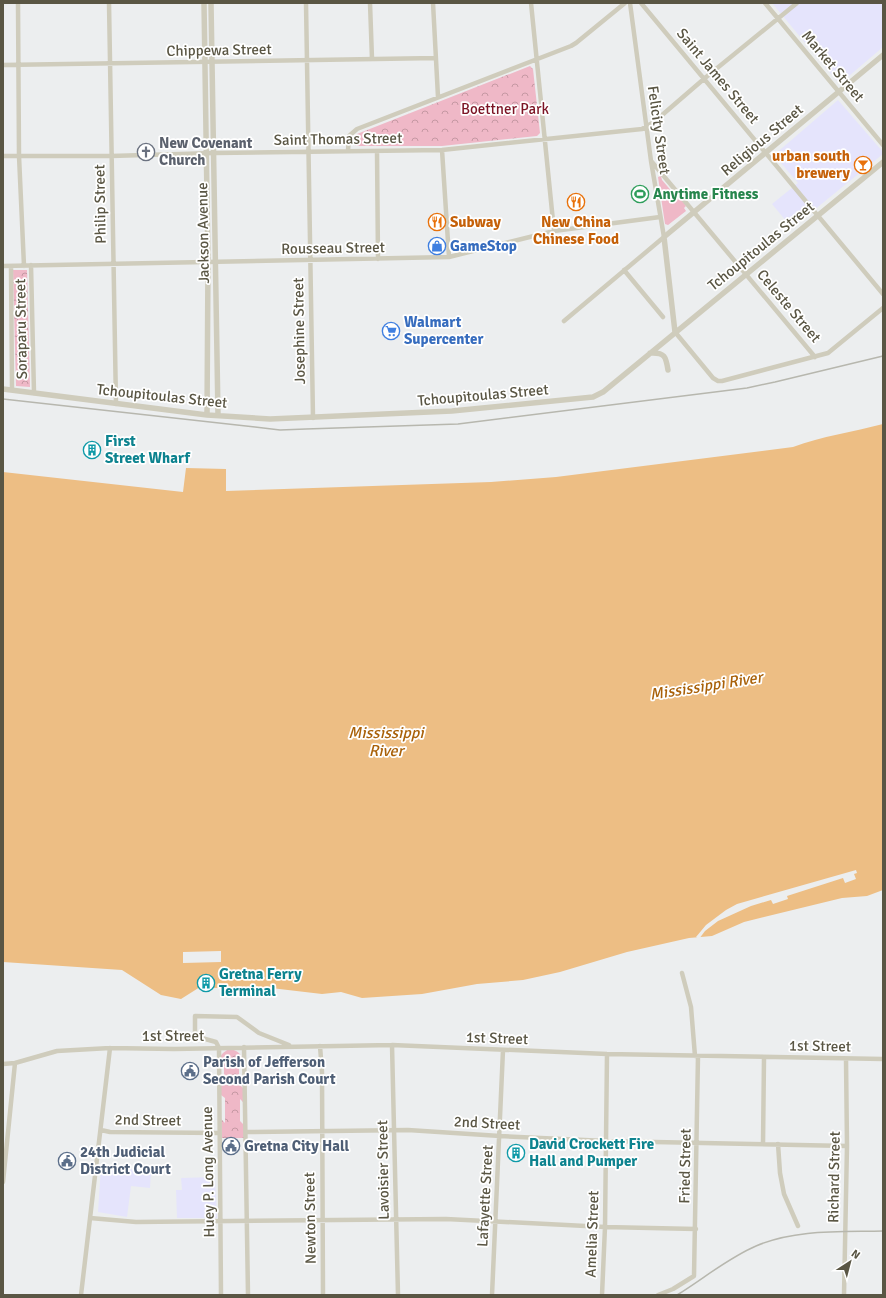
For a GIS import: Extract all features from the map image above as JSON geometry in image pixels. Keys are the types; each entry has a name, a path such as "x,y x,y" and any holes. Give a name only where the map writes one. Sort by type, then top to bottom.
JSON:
{"street":[{"name":"Soraparu Street","path":"18,3 19,156 24,266"},
{"name":"Philip Street","path":"109,3 116,404"},
{"name":"Jackson Avenue","path":"204,3 208,262 207,414"},
{"name":"Jackson Avenue","path":"211,3 218,415"},
{"name":"Josephine Street","path":"306,3 313,418"},
{"path":"370,3 372,59"},
{"path":"433,3 438,97"},
{"path":"531,3 554,231"},
{"path":"348,151 348,139 352,132 438,97 537,60 576,43 625,3"},
{"name":"Felicity Street","path":"630,3 651,161 664,237 675,332"},
{"name":"Saint James Street","path":"641,3 705,78 883,294"},
{"name":"Market Street","path":"765,3 883,145"},
{"path":"647,127 797,3"},
{"name":"Religious Street","path":"564,321 694,211 883,55"},
{"name":"Chippewa Street","path":"3,65 436,58"},
{"name":"Saint Thomas Street","path":"3,156 111,156 442,150 642,130 647,127"},
{"path":"442,150 449,257"},
{"path":"377,151 378,259"},
{"name":"Celeste Street","path":"651,161 815,357"},
{"name":"Tchoupitoulas Street","path":"3,389 116,404 270,419 452,412 592,397 603,392 883,162"},
{"name":"Rousseau Street","path":"3,266 449,257 554,231 660,217"},
{"name":"Soraparu Street","path":"32,265 34,393"},
{"name":"Soraparu Street","path":"11,266 12,390"},
{"path":"624,270 663,316"},
{"path":"675,332 713,378 718,381 722,381 828,353 883,308"},
{"path":"650,353 658,352 662,354 666,359 668,370"},
{"name":"Fried Street","path":"658,1295 673,1289 694,1276 698,1143 696,1056 691,1007 682,972"},
{"path":"219,1048 216,1042 198,1037 195,1034 195,1016 237,1017 259,1033 293,1046"},
{"name":"1st Street","path":"3,1064 15,1063 57,1051 110,1048 392,1045 607,1054 883,1059"},
{"name":"Lavoisier Street","path":"392,1045 398,1295"},
{"name":"Newton Street","path":"320,1046 322,1072 323,1295"},
{"path":"244,1047 248,1295"},
{"path":"81,1295 110,1048"},
{"name":"Huey P. Long Avenue","path":"219,1048 221,1295"},
{"name":"Lafayette Street","path":"492,1295 503,1050"},
{"name":"Amelia Street","path":"602,1295 605,1226 607,1054"},
{"path":"763,1144 764,1058"},
{"name":"Richard Street","path":"844,1295 847,1146 846,1059"},
{"path":"3,1182 15,1063"},
{"name":"2nd Street","path":"101,1130 110,1132 219,1133"},
{"name":"2nd Street","path":"246,1132 394,1130 606,1141 847,1146"},
{"path":"778,1144 780,1173 784,1194 798,1226"},
{"path":"90,1218 136,1222 446,1219 696,1229"}],"shaded area":[{"path":"772,3 883,3 883,47 842,82 839,82"},
{"path":"838,100 883,152 883,154 792,228 772,204 798,183 774,155"},
{"path":"101,1167 151,1171 150,1188 131,1186 127,1217 98,1212"},
{"path":"215,1177 217,1218 177,1218 176,1190 182,1190 181,1178"}],"green space":[{"name":"Boettner Park","path":"530,66 533,69 540,133 537,136 442,146 356,146 353,144 353,137 357,134"},
{"path":"661,176 662,180 686,206 684,208 686,211 668,225 665,224 658,177"},
{"path":"13,270 27,270 30,387 16,386"},
{"path":"229,1049 235,1050 243,1061 243,1064 239,1061 239,1084 243,1088 244,1103 240,1099 240,1121 244,1125 244,1138 222,1138 221,1119 225,1123 225,1098 221,1095 220,1079 224,1082 224,1064 220,1058 224,1052"}],"water":[{"name":"Mississippi River","path":"883,424 883,890 867,896 842,898 744,922 712,936 689,938 627,952 560,972 523,980 477,984 422,994 362,998 341,992 322,994 271,988 234,989 200,987 181,999 161,995 122,970 3,962 3,472 183,492 186,468 226,469 226,491 491,482 556,477 793,447 826,437"}],"pier":[{"path":"856,870 857,873 854,874 856,879 845,883 843,878 787,896 788,899 773,904 771,900 751,906 718,921 705,931 699,939 696,937 706,925 726,910 737,904"},
{"path":"221,951 221,962 183,963 183,952"}],"railway":[{"path":"3,399 280,430 458,424 747,388 883,356"},
{"path":"677,1295 736,1256 756,1246 771,1241 818,1232 883,1231"}],"place":[{"name":"New Covenant Church","path":"146,152"},
{"name":"urban south brewery","path":"863,165"},
{"name":"Anytime Fitness","path":"640,194"},
{"name":"New China Chinese Food","path":"576,202"},
{"name":"Subway","path":"437,222"},
{"name":"GameStop","path":"437,246"},
{"name":"Walmart Supercenter","path":"391,331"},
{"name":"First Street Wharf","path":"92,450"},
{"name":"Gretna Ferry Terminal","path":"206,983"},
{"name":"Parish of Jefferson Second Parish Court","path":"190,1071"},
{"name":"Gretna City Hall","path":"231,1146"},
{"name":"David Crockett Fire Hall and Pumper","path":"516,1153"},
{"name":"24th Judicial District Court","path":"67,1161"}]}
